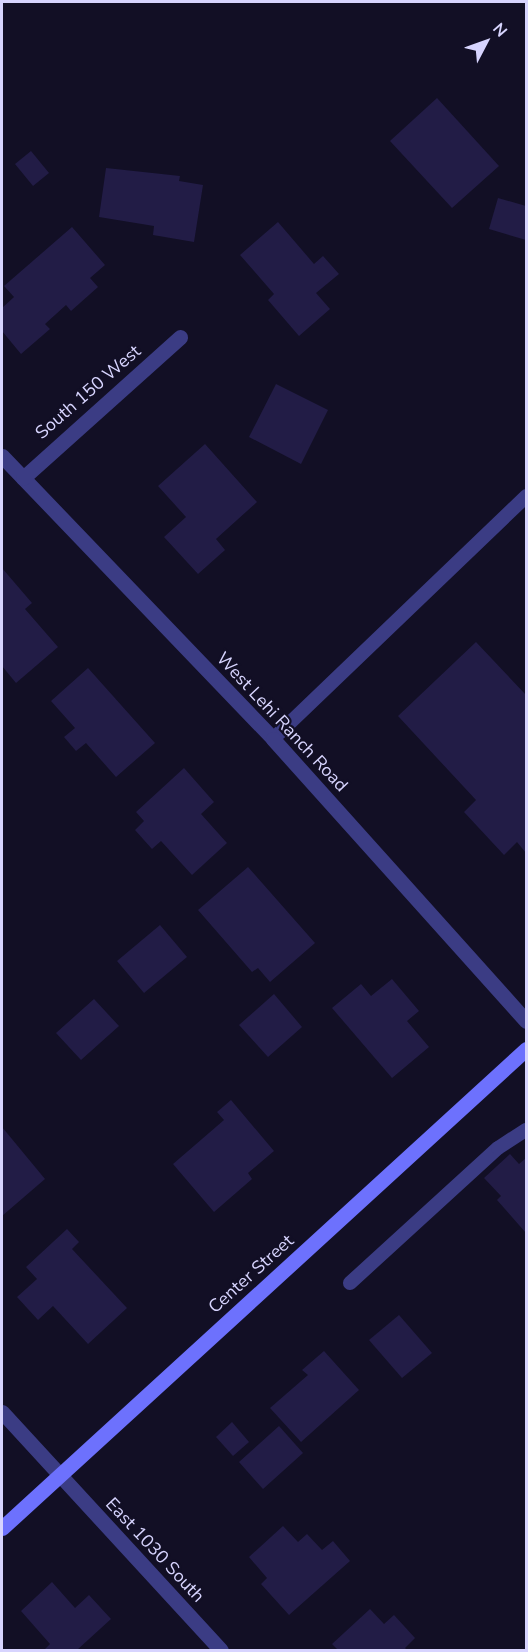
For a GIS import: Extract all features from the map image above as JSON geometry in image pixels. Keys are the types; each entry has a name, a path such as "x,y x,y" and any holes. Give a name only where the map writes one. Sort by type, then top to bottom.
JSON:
{"street":[{"name":"South 150 West","path":"23,478 180,337"},
{"name":"West Lehi Ranch Road","path":"2,456 273,739 526,1021"},
{"name":"Center Street","path":"2,1528 526,1049"},
{"name":"East 1030 South","path":"2,1412 222,1650"}],"lane":[{"path":"273,739 526,496"},
{"path":"350,1283 498,1148 526,1130"}],"building":[{"path":"437,98 499,166 452,208 390,141"},
{"path":"31,151 49,173 33,186 15,164"},
{"path":"106,168 180,176 179,181 203,185 194,242 153,235 154,226 99,217"},
{"path":"498,198 526,206 526,240 489,229"},
{"path":"278,222 314,264 323,256 339,274 316,293 330,309 299,336 268,300 274,294 240,255"},
{"path":"72,227 105,265 90,278 98,287 71,311 66,305 45,324 50,329 21,354 2,331 2,308 14,297 4,286"},
{"path":"276,384 328,410 301,464 249,437"},
{"path":"205,444 257,502 216,539 225,550 198,574 164,537 186,517 158,486"},
{"path":"2,568 32,603 25,609 58,647 16,683 2,666"},
{"path":"476,642 526,695 526,853 517,842 504,855 464,812 476,800 398,716"},
{"path":"88,668 155,743 116,777 86,743 76,751 64,737 75,728 51,701"},
{"path":"184,768 214,802 201,814 227,843 192,875 161,841 152,849 135,830 144,821 136,812"},
{"path":"248,867 315,943 270,982 258,968 252,972 198,910"},
{"path":"160,925 187,957 144,993 117,961"},
{"path":"392,979 419,1011 407,1021 429,1047 392,1078 332,1008 361,984 371,996"},
{"path":"274,994 302,1027 268,1057 239,1025"},
{"path":"94,999 119,1026 81,1060 56,1033"},
{"path":"231,1100 274,1151 248,1173 252,1179 214,1212 173,1164 224,1120 217,1112"},
{"path":"2,1127 45,1179 2,1216"},
{"path":"510,1154 519,1164 526,1158 526,1233 497,1200 501,1196 484,1178"},
{"path":"67,1229 79,1242 72,1249 127,1308 88,1344 53,1306 38,1320 17,1297 37,1279 26,1267"},
{"path":"399,1315 432,1353 402,1378 369,1340"},
{"path":"324,1351 359,1390 301,1442 270,1408 308,1375 302,1370"},
{"path":"232,1422 249,1442 233,1456 216,1437"},
{"path":"279,1426 303,1453 263,1489 239,1462"},
{"path":"283,1526 298,1542 307,1534 322,1550 333,1541 350,1561 289,1615 261,1584 267,1578 249,1557"},
{"path":"52,1582 75,1608 89,1595 111,1619 77,1650 44,1650 50,1644 21,1611"},
{"path":"370,1609 384,1624 394,1615 415,1638 405,1648 407,1650 338,1650 332,1644"}]}
